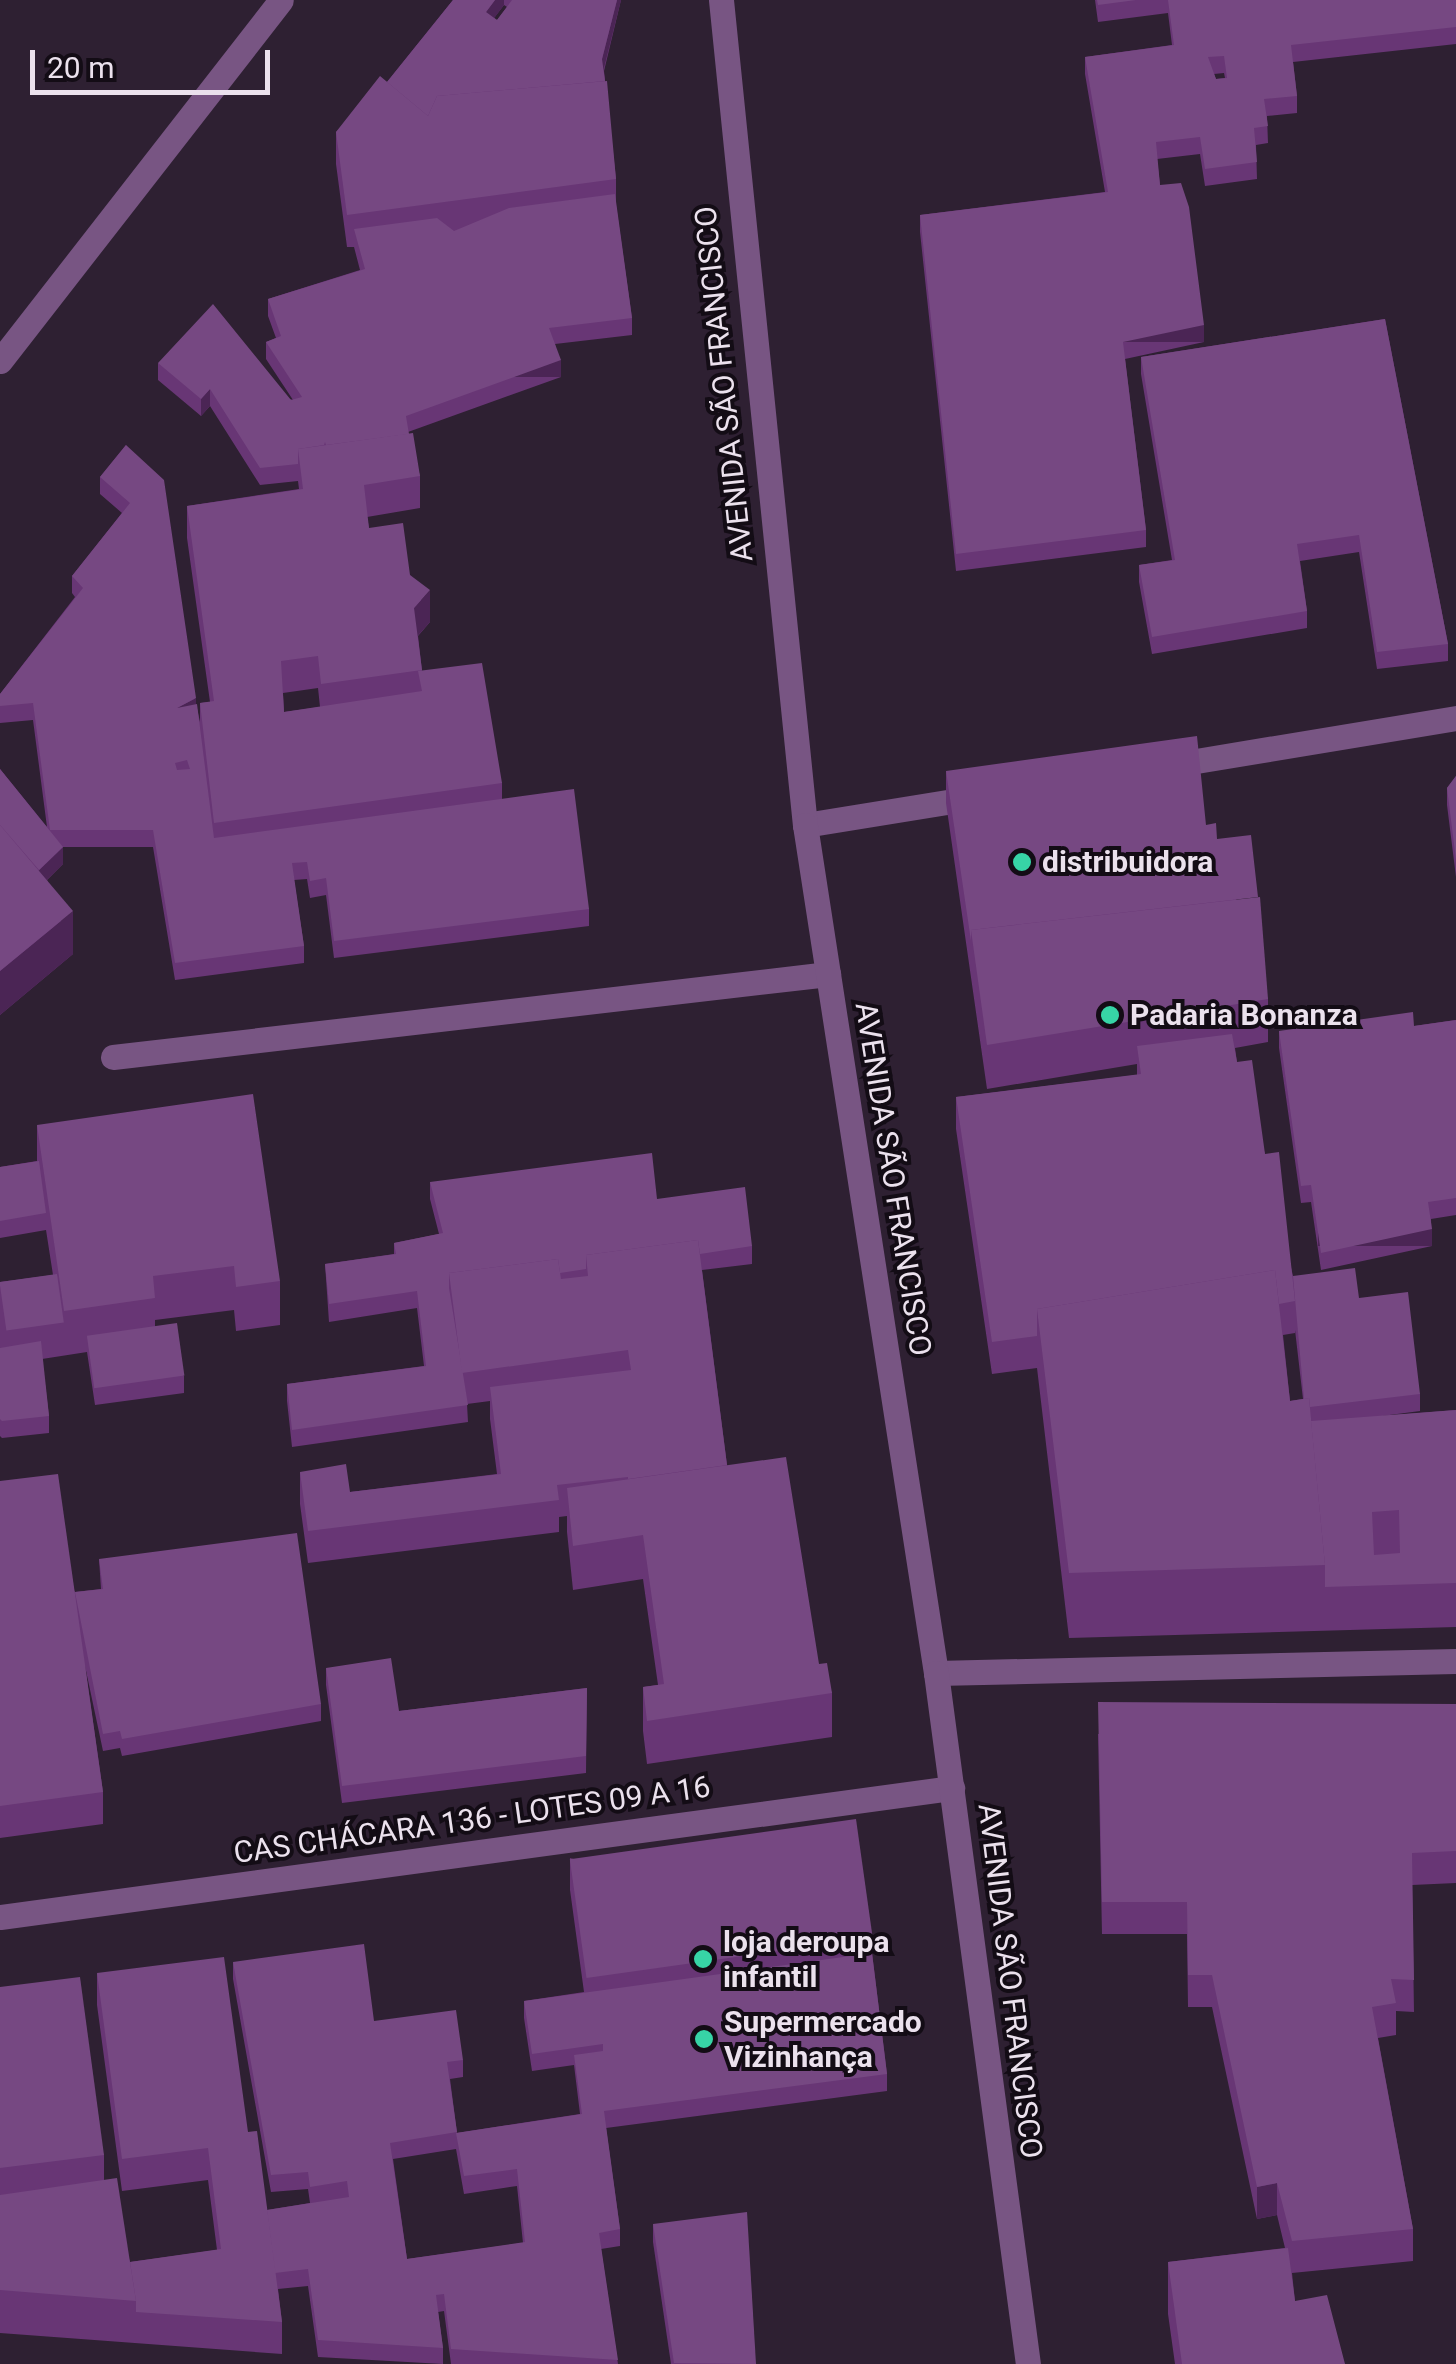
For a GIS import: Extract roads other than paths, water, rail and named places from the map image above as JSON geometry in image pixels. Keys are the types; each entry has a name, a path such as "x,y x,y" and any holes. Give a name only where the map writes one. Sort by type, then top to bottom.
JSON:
{"street":[{"path":"0,361 281,0"},
{"name":"AVENIDA SÃO FRANCISCO","path":"721,0 805,825 936,1673 1028,2364"},
{"path":"1140,770 1456,718"},
{"path":"805,825 1002,793"},
{"path":"112,1057 828,974"},
{"path":"936,1673 1456,1661"},
{"name":"CAS CHÁCARA 136 - LOTES 09 A 16","path":"0,1917 952,1788"}],"place":[{"name":"distribuidora","path":"1022,862"},
{"name":"Padaria Bonanza","path":"1110,1015"},
{"name":"loja deroupa infantil","path":"703,1959"},
{"name":"Supermercado Vizinhança","path":"704,2039"}]}
